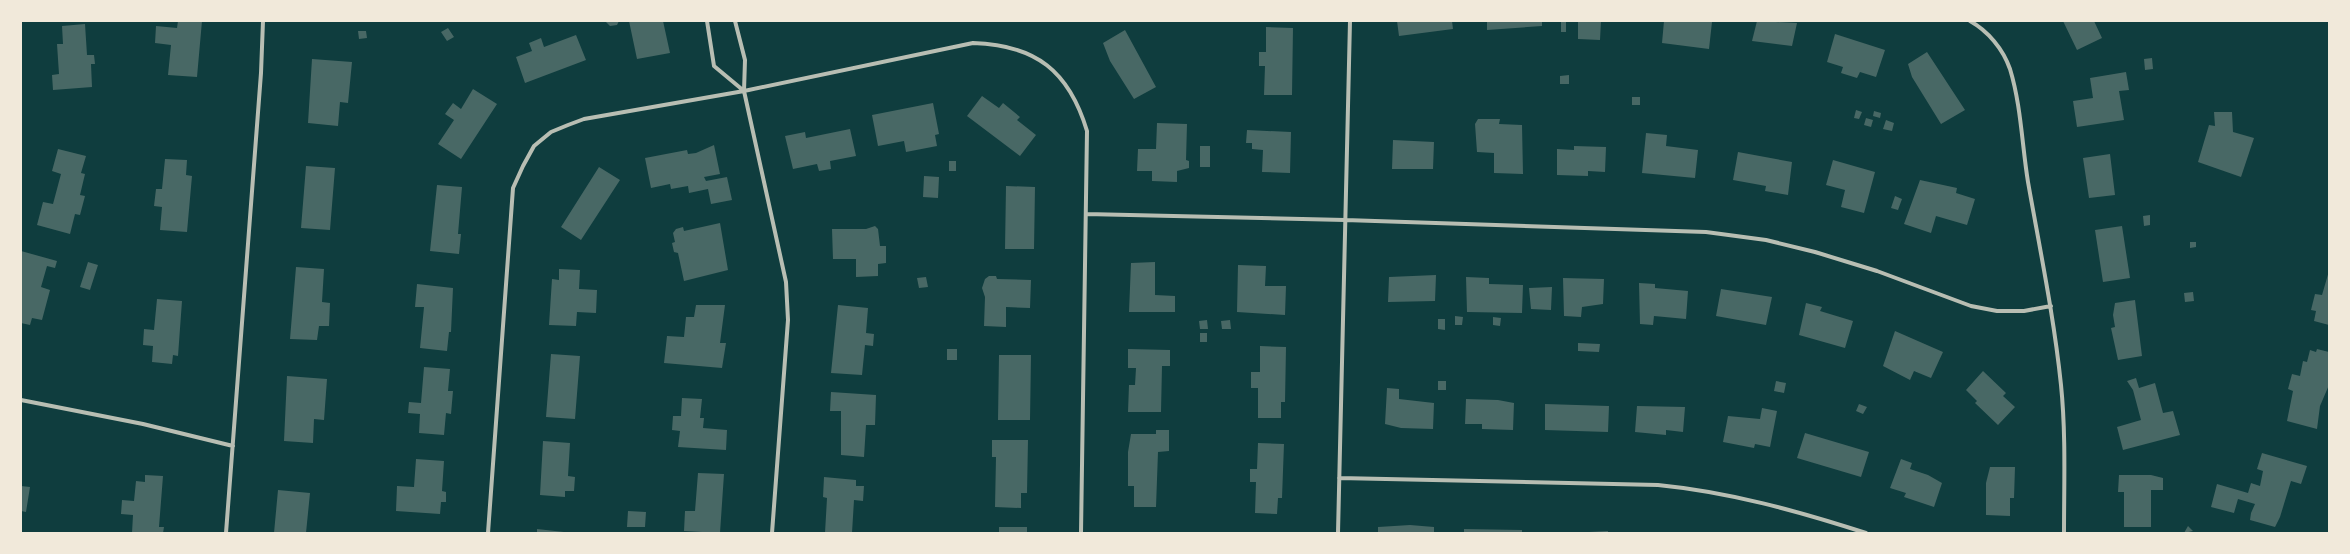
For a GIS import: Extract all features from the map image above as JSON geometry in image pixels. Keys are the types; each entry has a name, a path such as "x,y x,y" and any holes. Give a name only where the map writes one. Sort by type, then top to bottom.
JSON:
{"street":[{"path":"226,533 261,73 262,21"},
{"path":"708,21 714,66 744,91"},
{"path":"735,21 745,60 744,91 786,282 788,320 772,533"},
{"path":"1338,533 1350,21"},
{"path":"1970,21 1990,37 2000,50 2009,68 2017,99 2028,181 2051,306 2061,386 2065,456 2064,533"},
{"path":"488,533 513,188 534,146 551,132 584,119 744,91 973,43 995,44 1016,49 1036,58 1054,71 1068,87 1080,106 1087,131 1081,533"},
{"path":"1086,214 1345,220 1706,232 1766,240 1815,252 1877,271 1971,306 1998,311 2018,311 2051,306"},
{"path":"21,400 143,424 233,446"},
{"path":"1339,478 1658,485 1696,489 1809,514 1866,533"}],"building":[{"path":"178,21 202,21 197,77 168,75 171,45 155,43 156,26 177,28"},
{"path":"605,21 619,21 617,25 610,26"},
{"path":"629,21 663,21 670,53 637,59"},
{"path":"1397,21 1452,21 1453,29 1399,36"},
{"path":"1487,21 1542,21 1542,26 1487,30"},
{"path":"1561,21 1566,21 1566,32 1561,32"},
{"path":"1578,21 1601,21 1600,40 1578,39"},
{"path":"1664,21 1712,22 1709,49 1662,43"},
{"path":"1757,21 1797,23 1792,46 1752,41"},
{"path":"2063,21 2094,21 2102,38 2077,50"},
{"path":"85,24 87,55 94,55 95,64 91,64 92,87 53,90 52,75 59,74 57,44 63,44 62,26"},
{"path":"1266,27 1293,28 1292,95 1264,95 1265,66 1259,66 1259,52 1266,52"},
{"path":"448,28 454,37 447,41 441,32"},
{"path":"1125,30 1156,87 1134,99 1110,61 1103,43"},
{"path":"358,31 366,31 367,38 359,39"},
{"path":"1835,34 1885,50 1876,77 1860,72 1857,78 1841,73 1843,67 1827,62"},
{"path":"576,35 586,60 525,83 516,57 532,51 529,43 541,38 544,47"},
{"path":"1927,52 1965,110 1941,124 1912,77 1908,64"},
{"path":"2152,58 2153,69 2145,70 2144,59"},
{"path":"312,59 352,62 348,103 340,102 338,126 308,123"},
{"path":"2126,72 2129,90 2119,91 2124,120 2077,127 2073,101 2093,98 2090,78"},
{"path":"1569,75 1569,84 1560,84 1560,76"},
{"path":"473,89 497,104 461,159 438,144 454,120 445,114 453,103 461,109"},
{"path":"982,96 999,108 1003,103 1020,117 1017,120 1036,135 1020,156 967,116"},
{"path":"1632,97 1640,97 1640,105 1632,105"},
{"path":"933,103 939,134 935,135 937,146 906,152 904,141 878,146 872,115"},
{"path":"1856,110 1862,112 1859,119 1854,118"},
{"path":"1874,111 1881,113 1880,118 1873,116"},
{"path":"2214,112 2232,112 2233,132 2254,138 2241,177 2198,162 2209,125 2215,126"},
{"path":"1866,118 1873,120 1871,127 1864,125"},
{"path":"1478,119 1500,119 1499,124 1522,125 1523,174 1494,173 1494,153 1477,152 1475,124"},
{"path":"1886,120 1894,123 1892,131 1883,129"},
{"path":"1157,123 1187,124 1186,160 1189,161 1189,168 1177,171 1177,182 1152,181 1152,171 1137,171 1138,149 1156,149"},
{"path":"850,129 856,156 830,161 831,169 819,171 817,164 793,169 785,136 805,132 806,138"},
{"path":"1247,130 1291,132 1290,173 1262,172 1263,150 1252,149 1252,143 1246,143"},
{"path":"1646,133 1667,135 1666,146 1698,150 1695,178 1642,173"},
{"path":"1393,140 1434,142 1433,169 1392,169"},
{"path":"714,145 720,174 704,177 706,181 727,177 732,200 711,204 708,189 689,193 688,186 671,189 670,184 651,188 645,158 687,150 688,154 696,153"},
{"path":"1200,146 1210,146 1210,167 1200,167"},
{"path":"1574,146 1606,147 1605,172 1588,171 1588,176 1557,175 1557,149 1574,150"},
{"path":"58,149 86,156 81,173 85,174 80,195 85,196 80,215 75,214 70,234 37,225 43,202 53,204 61,174 52,171"},
{"path":"1738,152 1792,162 1788,195 1765,191 1766,186 1733,180"},
{"path":"2110,154 2115,195 2089,198 2083,158"},
{"path":"165,159 187,160 186,175 192,176 187,232 160,230 162,207 154,206 156,189 162,189"},
{"path":"1833,160 1875,172 1864,213 1841,207 1845,190 1826,185"},
{"path":"949,161 956,161 956,171 949,171"},
{"path":"306,166 335,168 330,230 301,228"},
{"path":"599,167 620,180 581,240 561,227"},
{"path":"924,176 939,177 938,198 923,197"},
{"path":"1920,180 1957,188 1956,193 1975,199 1967,225 1936,216 1931,233 1904,224"},
{"path":"437,185 462,187 458,234 461,234 459,254 430,251"},
{"path":"1006,186 1035,187 1034,249 1005,249"},
{"path":"1895,196 1902,199 1898,210 1891,208"},
{"path":"2150,215 2150,225 2144,226 2143,216"},
{"path":"720,223 728,270 684,281 678,253 674,252 672,243 675,242 673,233 676,229 683,227 684,231"},
{"path":"875,226 878,229 880,246 886,246 886,263 878,264 878,276 856,277 856,259 833,259 832,229 866,229"},
{"path":"2122,226 2130,278 2103,282 2095,230"},
{"path":"2190,242 2196,242 2196,247 2190,248"},
{"path":"21,251 57,261 55,268 47,266 41,287 50,290 42,320 32,318 30,325 21,323"},
{"path":"88,262 98,265 90,290 80,287"},
{"path":"1155,262 1155,295 1175,296 1175,312 1129,312 1131,263"},
{"path":"1238,265 1266,266 1265,286 1286,286 1285,315 1237,312"},
{"path":"296,267 324,269 322,302 330,303 329,326 319,326 317,340 290,339"},
{"path":"559,269 580,270 579,289 597,290 596,313 577,312 576,326 549,325 552,279 559,280"},
{"path":"2329,271 2329,325 2314,321 2316,311 2311,310 2315,294 2322,295"},
{"path":"1436,275 1435,301 1388,302 1389,277"},
{"path":"989,276 996,276 997,279 1031,280 1030,308 1006,307 1006,327 984,326 985,297 982,288 985,279"},
{"path":"926,277 928,287 919,288 917,278"},
{"path":"1466,277 1489,278 1489,284 1523,285 1522,313 1467,312"},
{"path":"1563,278 1604,279 1603,304 1582,307 1581,317 1564,316"},
{"path":"1639,283 1655,284 1655,288 1688,291 1686,319 1654,316 1653,325 1640,324"},
{"path":"417,284 453,288 451,332 449,332 447,351 420,348 424,307 415,307"},
{"path":"1552,287 1551,310 1531,309 1529,288"},
{"path":"1721,289 1772,297 1766,325 1716,316"},
{"path":"2193,292 2194,301 2185,302 2184,293"},
{"path":"157,299 182,301 178,356 173,355 172,364 152,362 153,346 143,345 144,329 154,330"},
{"path":"2135,300 2142,356 2118,360 2111,328 2115,327 2113,315 2115,303"},
{"path":"1806,303 1822,307 1820,311 1853,321 1845,348 1799,335"},
{"path":"696,305 725,305 720,343 726,343 722,368 664,363 667,336 684,337 686,317 694,317"},
{"path":"838,305 868,308 866,333 874,334 873,346 865,345 862,375 831,373"},
{"path":"1455,316 1463,317 1462,325 1455,325"},
{"path":"1493,317 1501,318 1500,326 1493,325"},
{"path":"1438,319 1445,319 1445,330 1438,329"},
{"path":"1207,320 1208,329 1200,329 1199,321"},
{"path":"1230,320 1231,329 1222,329 1221,321"},
{"path":"1895,331 1943,352 1931,378 1914,371 1910,380 1883,366"},
{"path":"1200,333 1207,333 1207,342 1200,342"},
{"path":"1578,343 1600,344 1599,352 1578,351"},
{"path":"1260,346 1286,347 1285,402 1281,402 1281,418 1258,418 1258,388 1251,388 1251,372 1260,372"},
{"path":"947,349 957,349 957,360 947,360"},
{"path":"1128,349 1170,350 1170,366 1162,366 1161,412 1128,412 1129,385 1135,385 1136,368 1128,368"},
{"path":"2317,349 2329,352 2329,385 2320,406 2317,429 2287,421 2293,391 2288,389 2292,374 2300,376 2303,361 2307,362 2310,350 2316,352"},
{"path":"551,354 580,356 575,419 546,417"},
{"path":"999,355 1031,355 1030,420 998,420"},
{"path":"424,367 450,369 448,391 453,391 451,414 446,413 444,435 419,433 420,414 408,413 409,402 421,403"},
{"path":"1983,371 2006,393 2003,396 2015,407 1998,425 1975,403 1977,401 1966,390"},
{"path":"287,376 327,379 324,420 314,419 313,443 284,441"},
{"path":"2136,378 2139,388 2155,383 2163,413 2173,411 2180,435 2123,450 2117,427 2141,420 2133,390 2127,381"},
{"path":"1438,381 1446,381 1446,390 1438,390"},
{"path":"1776,381 1786,383 1784,393 1774,391"},
{"path":"1387,388 1399,389 1399,399 1434,403 1433,429 1401,428 1385,424"},
{"path":"831,392 876,395 875,425 866,425 864,457 841,455 841,411 830,411"},
{"path":"682,398 702,399 700,418 704,418 703,428 727,430 726,450 678,447 680,431 672,430 673,416 681,416"},
{"path":"1466,399 1498,400 1514,403 1513,430 1482,429 1482,424 1465,424"},
{"path":"1545,404 1609,406 1608,432 1545,430"},
{"path":"1859,404 1867,407 1863,414 1856,411"},
{"path":"1637,406 1685,407 1683,432 1666,430 1666,435 1635,432"},
{"path":"1762,408 1777,411 1770,447 1755,444 1754,448 1723,442 1728,416 1760,419"},
{"path":"1156,430 1169,430 1169,451 1158,452 1156,507 1134,507 1134,486 1128,486 1128,452 1131,434 1156,434"},
{"path":"1805,433 1869,452 1861,477 1797,458"},
{"path":"992,440 1028,440 1027,493 1021,493 1021,508 995,507 996,457 992,457"},
{"path":"543,441 570,443 568,476 575,477 574,491 565,491 565,497 540,495"},
{"path":"1258,443 1284,444 1282,498 1278,498 1277,514 1255,513 1256,482 1250,482 1250,469 1257,469"},
{"path":"2262,453 2307,466 2301,484 2291,481 2280,517 2275,527 2250,520 2255,504 2238,499 2234,513 2211,507 2217,484 2248,493 2251,483 2260,486 2263,471 2257,469"},
{"path":"416,459 444,461 442,491 446,492 446,502 441,502 440,514 396,511 397,486 414,487"},
{"path":"1901,459 1912,463 1910,469 1928,475 1942,483 1934,507 1904,497 1906,493 1890,488"},
{"path":"1990,467 2015,467 2014,498 2010,498 2010,516 1986,515 1986,483"},
{"path":"698,473 724,474 720,533 684,531 685,511 695,511"},
{"path":"145,475 163,476 159,527 164,527 163,533 132,533 133,515 121,514 122,500 134,501 136,481 145,482"},
{"path":"2119,475 2151,475 2163,478 2163,490 2151,490 2151,527 2124,527 2124,492 2118,492"},
{"path":"824,477 856,480 856,486 864,486 863,501 854,500 852,533 825,533 827,498 823,497"},
{"path":"21,486 30,487 26,512 21,511"},
{"path":"278,490 310,493 306,533 274,533"},
{"path":"628,511 646,512 645,527 627,527"},
{"path":"1410,525 1434,527 1434,533 1378,533 1378,527"},
{"path":"2188,526 2193,531 2184,533"},
{"path":"999,527 1027,527 1027,533 999,533"},
{"path":"537,529 564,532 564,533 537,533"},
{"path":"1464,529 1522,530 1522,533 1464,533"},
{"path":"1608,531 1608,533 1589,533 1589,532"}]}
